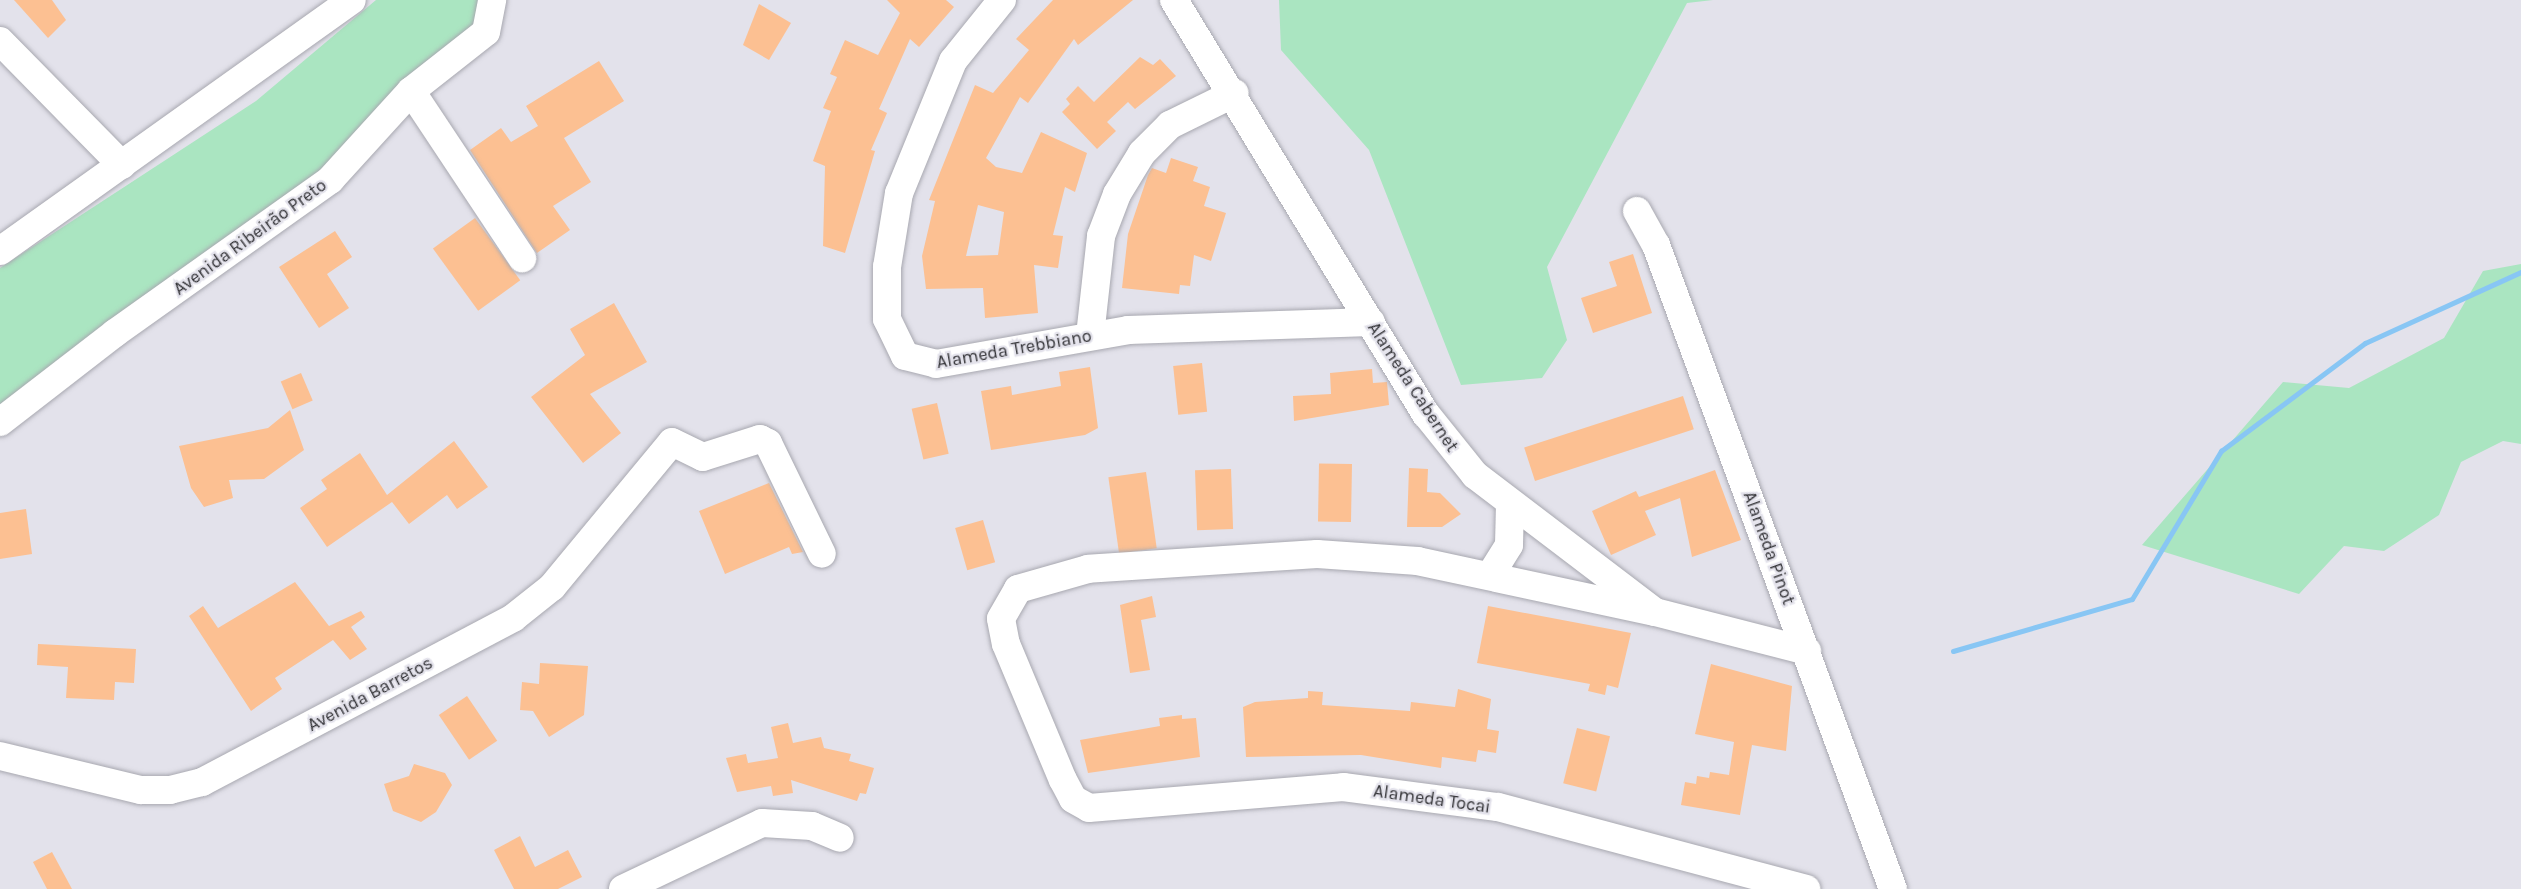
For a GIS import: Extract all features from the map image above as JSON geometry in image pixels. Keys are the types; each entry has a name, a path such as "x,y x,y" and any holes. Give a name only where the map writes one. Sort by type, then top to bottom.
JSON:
{"street":[{"name":"Avenida Ribeirão Preto","path":"0,422 115,333 315,193 411,91 486,32 492,0"},
{"name":"Alameda Trebbiano","path":"1002,0 953,61 921,129 899,193 887,267 887,319 895,343 918,363 1090,336 1312,322 1371,322"},
{"name":"Alameda Cabernet","path":"1174,0 1235,93 1371,322 1452,451 1510,505 1655,612 1807,651"},
{"path":"0,251 349,2"},
{"path":"0,40 122,165"},
{"path":"411,91 522,258"},
{"path":"1090,336 1101,236 1117,194 1142,153 1170,125 1235,93"},
{"name":"Alameda Pinot","path":"1637,211 1656,245 1893,889"},
{"path":"1312,322 1346,280"},
{"name":"Avenida Barretos","path":"0,756 141,790 170,790 202,782 513,618 552,587 669,443 703,457 760,439 768,443 822,554"},
{"path":"1491,573 1509,544 1510,505"},
{"name":"Alameda Tocai","path":"1655,612 1491,573 1418,561 1317,554 1088,569 1018,589 1001,619 1006,644 1063,780 1072,799 1089,808 1343,787 1498,807 1806,889"},
{"path":"623,889 762,823 812,826 840,838"}],"green space":[{"path":"376,0 481,0 474,29 327,172 258,224 136,301 0,409 0,268 256,101"},
{"path":"1279,0 1713,0 1687,3 1547,267 1567,340 1542,378 1461,385 1369,150 1281,50"},
{"path":"2521,264 2521,444 2503,441 2461,462 2439,515 2384,551 2344,546 2299,594 2142,545 2283,382 2349,388 2444,338 2483,271"}],"building":[{"path":"14,0 52,0 66,20 48,38"},
{"path":"887,0 946,0 954,7 919,47 910,39 879,109 887,113 871,150 875,151 845,253 823,246 825,166 813,161 831,111 823,108 837,77 830,74 845,40 878,55 900,13"},
{"path":"1053,0 1133,0 1078,45 1074,39 1028,103 1020,97 986,158 996,167 1022,173 1041,132 1087,153 1075,192 1065,187 1053,235 1063,236 1058,268 1034,265 1038,313 985,318 983,288 926,289 922,256 935,201 929,200 975,85 993,93 1029,50 1016,39","holes":["978,205 1004,212 998,255 966,256"]},
{"path":"759,4 791,23 769,60 743,45"},
{"path":"1140,57 1153,65 1160,59 1176,76 1135,109 1128,102 1107,122 1116,131 1097,149 1062,112 1070,104 1066,99 1078,86 1094,102"},
{"path":"599,61 624,101 564,138 591,182 553,206 570,230 537,253 470,150 501,128 511,142 538,126 526,106"},
{"path":"1171,158 1198,167 1193,181 1210,187 1204,206 1226,213 1211,261 1194,255 1190,286 1180,285 1179,294 1122,288 1128,234 1148,175 1152,168 1166,173"},
{"path":"475,218 520,280 478,311 433,249"},
{"path":"335,231 352,257 327,274 349,308 319,328 279,267"},
{"path":"1633,254 1652,313 1593,333 1581,298 1617,286 1609,262"},
{"path":"614,303 647,362 590,394 621,433 583,463 531,397 585,355 570,329"},
{"path":"1202,363 1207,412 1178,415 1173,366"},
{"path":"1090,367 1098,428 1085,435 991,450 981,391 1011,386 1012,395 1061,386 1059,372"},
{"path":"1372,369 1373,383 1387,382 1389,405 1294,421 1293,396 1331,394 1330,373"},
{"path":"301,373 313,401 292,409 281,382"},
{"path":"1683,396 1694,429 1535,481 1524,448"},
{"path":"937,403 949,454 923,460 912,409"},
{"path":"290,410 304,450 264,479 229,480 233,498 204,507 191,488 179,446 268,428"},
{"path":"454,441 488,487 457,509 447,495 409,524 392,502 327,547 300,508 327,489 321,480 360,453 387,495"},
{"path":"1319,463 1352,464 1351,522 1318,521"},
{"path":"1409,468 1428,469 1427,492 1440,493 1461,514 1442,527 1407,527"},
{"path":"1231,469 1233,529 1197,530 1195,470"},
{"path":"1715,470 1741,540 1692,557 1680,498 1645,511 1656,535 1611,555 1592,511 1636,491 1639,497"},
{"path":"1146,472 1157,548 1119,554 1108,477"},
{"path":"769,483 803,552 792,554 789,547 725,574 699,511"},
{"path":"26,509 32,554 0,559 0,513"},
{"path":"983,520 995,562 967,570 955,528"},
{"path":"295,582 329,626 361,611 365,617 351,627 367,649 350,660 333,640 275,678 282,689 251,711 189,616 203,606 218,628"},
{"path":"1152,596 1156,617 1141,620 1150,670 1130,673 1120,605"},
{"path":"1488,606 1631,633 1618,688 1607,685 1605,695 1588,691 1590,684 1477,663"},
{"path":"38,644 136,649 134,683 115,682 114,700 66,698 68,667 37,665"},
{"path":"540,663 588,666 584,715 549,737 533,711 520,710 522,682 539,684"},
{"path":"1711,664 1792,686 1786,751 1752,745 1740,815 1681,805 1685,782 1696,784 1697,776 1709,778 1710,772 1729,775 1734,742 1695,734"},
{"path":"1458,689 1491,699 1487,729 1499,731 1496,753 1478,750 1476,762 1442,757 1441,768 1361,755 1246,757 1243,707 1255,702 1308,698 1308,691 1323,692 1322,705 1410,711 1411,702 1455,707"},
{"path":"467,696 497,741 469,760 439,715"},
{"path":"1182,715 1182,719 1196,718 1200,757 1088,773 1080,740 1160,726 1159,718"},
{"path":"788,723 793,743 821,737 824,748 851,754 849,761 874,768 866,794 860,793 857,801 791,780 793,793 773,796 771,786 737,792 726,758 746,754 748,763 778,758 771,727"},
{"path":"1577,728 1610,736 1596,792 1563,783"},
{"path":"414,764 445,773 452,785 436,812 421,822 393,811 384,784 409,776"},
{"path":"520,836 535,867 568,850 582,877 558,889 514,889 494,850"},
{"path":"52,852 72,889 47,889 33,862"}],"waterway":[{"path":"1953,651 2132,599 2221,451 2365,343 2521,272"}]}
